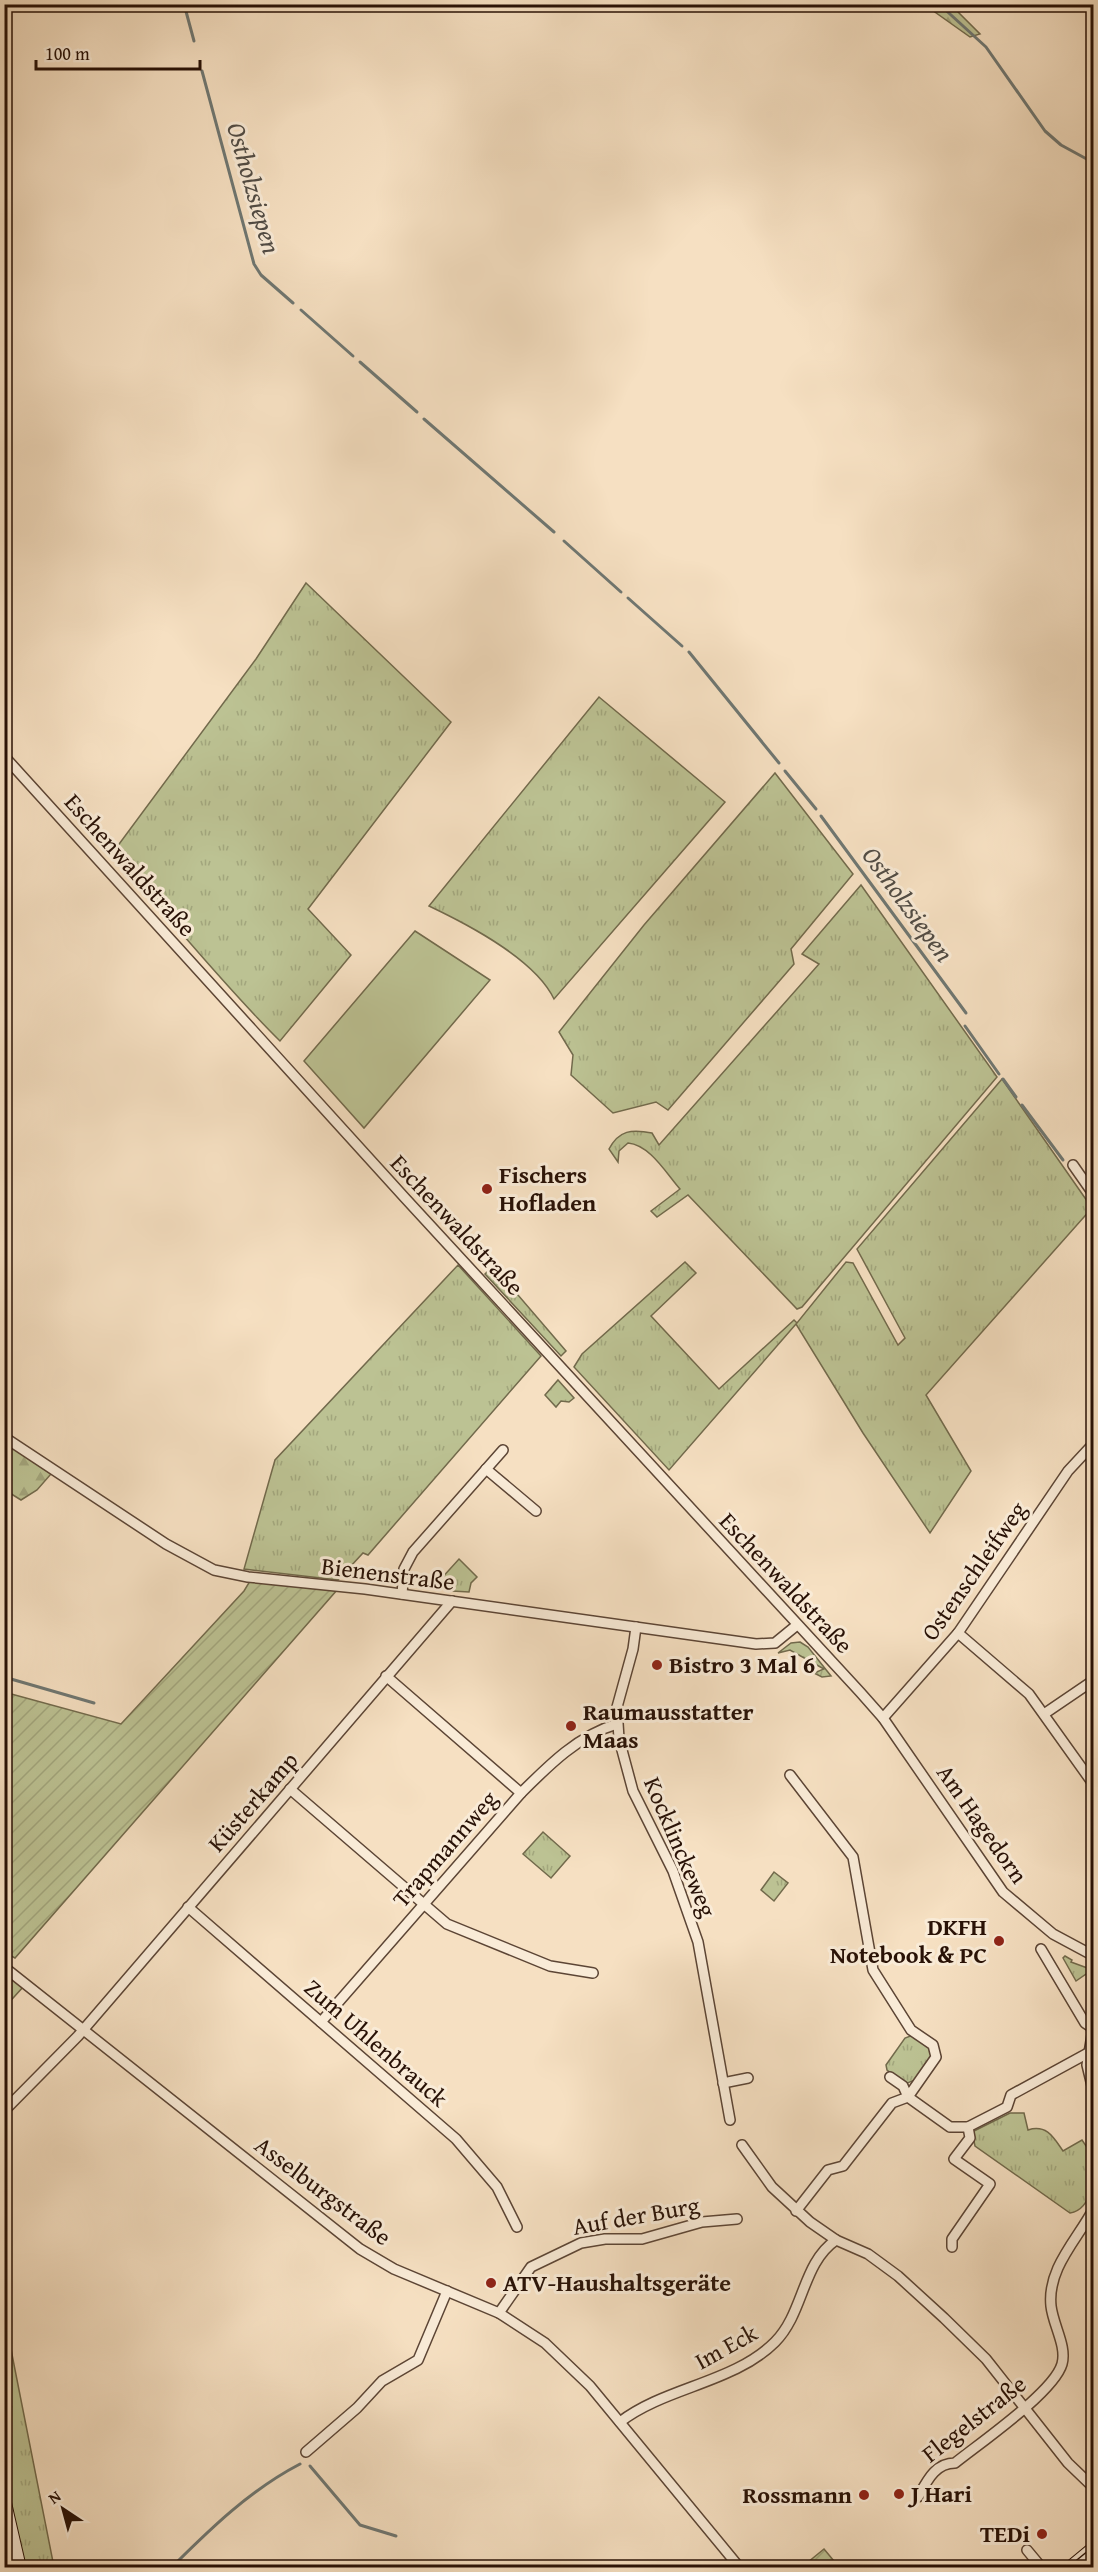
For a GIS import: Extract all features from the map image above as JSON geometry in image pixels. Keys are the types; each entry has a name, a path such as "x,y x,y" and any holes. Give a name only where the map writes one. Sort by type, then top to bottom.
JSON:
{"main road":[{"path":"4,2503 19,2568"},
{"path":"1071,2568 1094,2549"}],"street":[{"name":"Eschenwaldstraße","path":"4,756 397,1189 883,1718"},
{"path":"1073,1165 1094,1195"},
{"name":"Bienenstraße","path":"4,1437 148,1533 214,1570 248,1577 402,1594 767,1645 775,1643 797,1625"},
{"name":"Ostenschleifweg","path":"883,1718 958,1633 1068,1471 1094,1443"},
{"path":"402,1594 404,1569 413,1552 503,1450"},
{"path":"486,1469 536,1511"},
{"name":"Küsterkamp","path":"4,2111 85,2028 452,1601"},
{"name":"Kocklinckeweg","path":"636,1627 633,1649 620,1687 617,1724 633,1791 673,1871 698,1942 730,2120"},
{"path":"958,1633 1029,1694 1094,1785"},
{"path":"386,1676 521,1792"},
{"path":"1044,1714 1094,1680"},
{"name":"Am Hagedorn","path":"883,1718 1003,1892 1053,1934 1094,1956"},
{"name":"Trapmannweg","path":"321,2022 521,1792 551,1764 581,1741 600,1729 617,1724"},
{"path":"790,1775 854,1857 873,1970 911,2030 933,2045 936,2052 936,2057 908,2097 892,2103 843,2166 828,2170 796,2211"},
{"path":"290,1790 447,1924 550,1966 593,1973"},
{"name":"Zum Uhlenbrauck","path":"188,1907 456,2139 497,2187 518,2227"},
{"path":"1041,1949 1084,2020 1093,2029 1088,2053 1088,2078 1094,2094"},
{"name":"Asselburgstraße","path":"4,1966 85,2028 360,2249 394,2269 499,2313 545,2343 587,2383 740,2568"},
{"path":"891,2078 903,2086 908,2097 950,2127 968,2127 1007,2107 1011,2095 1088,2053"},
{"path":"723,2083 748,2078"},
{"path":"952,2247 952,2239 990,2184 954,2159 970,2138 968,2127"},
{"path":"742,2145 772,2187 796,2211 836,2240 868,2253 898,2276 986,2359 1022,2409 1068,2463 1094,2488"},
{"name":"Flegelstraße","path":"918,2497 931,2475 943,2465 955,2463 1022,2409 1047,2386 1062,2366 1062,2351 1051,2306 1052,2285 1056,2272 1076,2233 1091,2221 1094,2208"},
{"name":"Auf der Burg","path":"499,2313 531,2267 581,2243 605,2239 642,2239 702,2222 737,2219"},
{"name":"Im Eck","path":"620,2422 742,2365 775,2342 797,2308 817,2260 826,2247 836,2240"},
{"path":"306,2452 357,2408 382,2381 418,2360 447,2291"},
{"path":"1027,2550 1042,2568"}],"green space":[{"path":"925,5 951,5 980,34 970,37"},
{"path":"306,583 451,722 308,909 351,955 280,1041 111,855 256,659"},
{"path":"599,697 725,802 554,999 545,984 517,957 481,933 429,906"},
{"path":"775,773 853,874 791,949 794,964 668,1110 656,1102 613,1113 571,1075 573,1055 559,1032 644,925"},
{"path":"861,885 997,1077 802,1307 797,1309 688,1195 657,1217 651,1211 680,1189 650,1154 628,1143 619,1151 618,1162 609,1149 617,1138 632,1131 652,1133 659,1145 819,964 802,954"},
{"path":"415,931 490,980 364,1128 304,1061"},
{"path":"1002,1079 1092,1208 926,1395 971,1471 930,1533 863,1433 796,1324 669,1470 574,1367 582,1354 685,1262 696,1273 651,1316 719,1389 794,1320 797,1323 846,1262 853,1263 898,1345 905,1338 857,1249"},
{"path":"458,1265 541,1356 368,1555 363,1553 338,1580 244,1569 275,1460"},
{"path":"493,1266 566,1351 561,1356 485,1274"},
{"path":"558,1380 574,1398 569,1402 561,1401 556,1407 545,1395"},
{"path":"4,1442 51,1474 37,1490 21,1500 5,1490"},
{"path":"459,1559 477,1577 471,1583 469,1592 452,1591 440,1580"},
{"path":"250,1581 337,1590 15,1958 4,1952 4,1692 121,1724 244,1591"},
{"path":"800,1642 808,1647 831,1676 822,1677 814,1673 824,1669 790,1650 778,1653 791,1643"},
{"path":"543,1832 570,1856 551,1878 523,1854"},
{"path":"774,1872 788,1883 774,1901 761,1890"},
{"path":"1065,1956 1072,1960 1071,1962 1093,1970 1093,1973 1092,1970 1076,1981 1063,1958"},
{"path":"4,1973 23,1987 5,2007 4,2006"},
{"path":"913,2035 929,2047 932,2056 915,2080 905,2084 887,2070 886,2065 905,2038"},
{"path":"1010,2113 1024,2113 1028,2130 1040,2129 1049,2133 1063,2151 1082,2140 1086,2146 1093,2140 1090,2194 1079,2209 1070,2213 975,2146 972,2132"},
{"path":"4,2314 54,2567 25,2567 4,2472"},
{"path":"824,2549 839,2567 802,2567"}],"waterway":[{"name":"Ostholzsiepen","path":"184,4 194,41"},
{"path":"939,4 986,47 1045,131 1061,145 1094,163"},
{"name":"Ostholzsiepen","path":"202,71 254,264 261,275 293,303"},
{"name":"Ostholzsiepen","path":"301,310 353,356"},
{"name":"Ostholzsiepen","path":"360,362 417,412"},
{"name":"Ostholzsiepen","path":"424,419 554,532"},
{"name":"Ostholzsiepen","path":"564,541 621,592"},
{"name":"Ostholzsiepen","path":"628,598 682,646"},
{"name":"Ostholzsiepen","path":"689,652 779,763"},
{"name":"Ostholzsiepen","path":"785,771 816,809"},
{"name":"Ostholzsiepen","path":"821,816 966,1013"},
{"name":"Ostholzsiepen","path":"965,1026 999,1074"},
{"name":"Ostholzsiepen","path":"1003,1079 1016,1097"},
{"name":"Ostholzsiepen","path":"1022,1105 1063,1160"},
{"path":"4,1677 94,1703"},
{"path":"171,2568 247,2498 300,2464"},
{"path":"310,2466 360,2525 396,2536"}],"tram line":[{"path":"1067,2568 1094,2546"}],"place":[{"name":"Fischers Hofladen","path":"487,1189"},
{"name":"Bistro 3 Mal 6","path":"657,1665"},
{"name":"Raumausstatter Maas","path":"571,1726"},
{"name":"DKFH Notebook & PC","path":"999,1941"},
{"name":"ATV-Haushaltsgeräte","path":"491,2283"},
{"name":"J Hari","path":"899,2494"},
{"name":"Rossmann","path":"864,2495"},
{"name":"TEDi","path":"1042,2534"}]}
